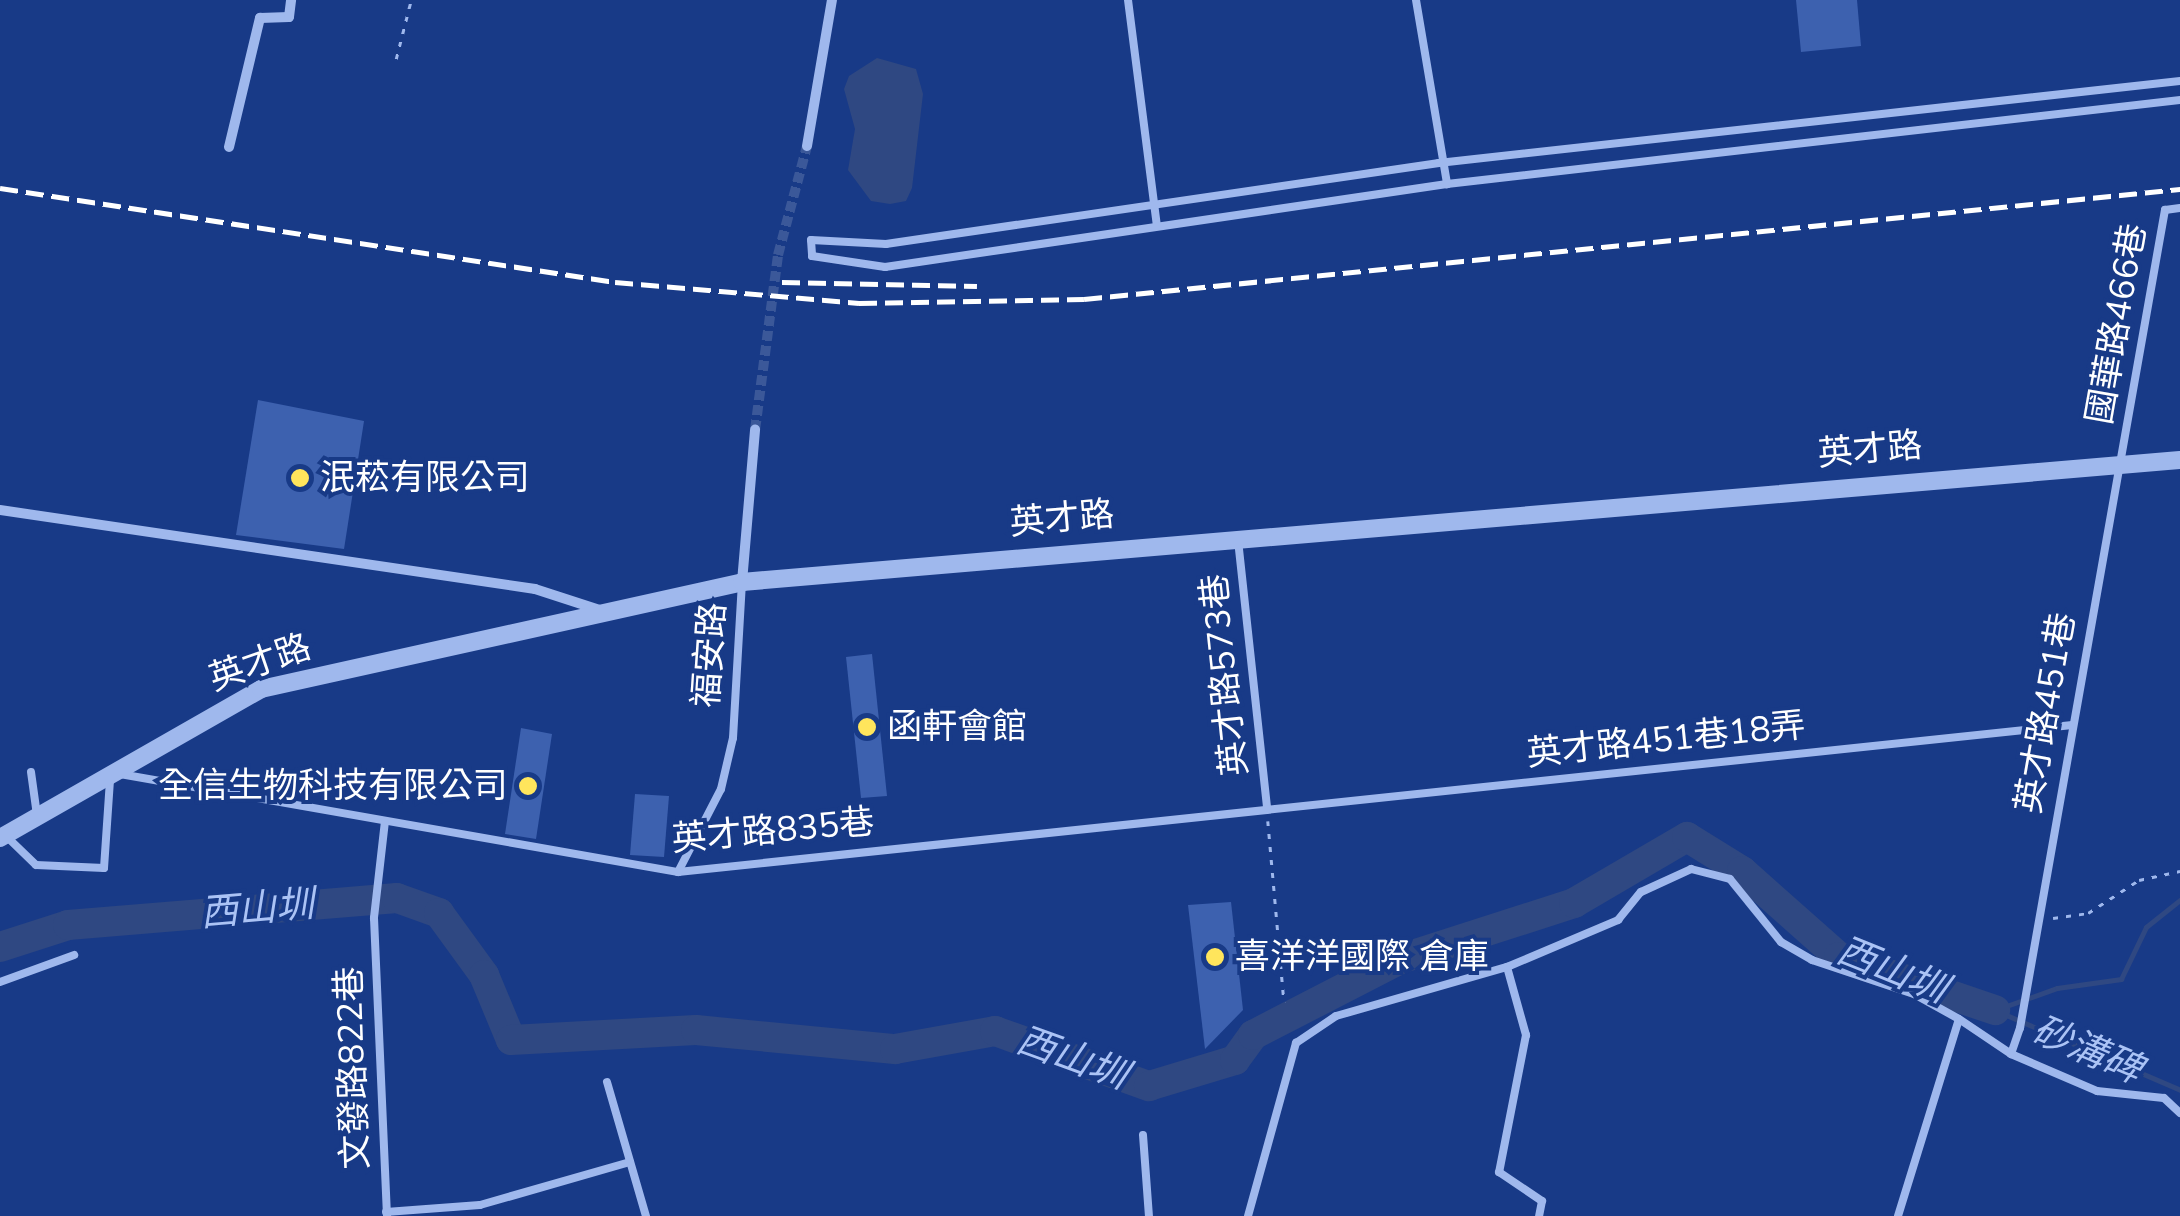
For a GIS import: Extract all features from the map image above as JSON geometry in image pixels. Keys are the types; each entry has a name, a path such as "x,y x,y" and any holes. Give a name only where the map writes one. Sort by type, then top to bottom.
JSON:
{"street":[{"path":"229,147 260,18 288,18 291,0"},
{"path":"807,146 832,0"},
{"name":"福安路","path":"742,582 755,430"},
{"name":"英才路","path":"2,837 110,771 261,689 742,582 1237,535 2180,460"},
{"path":"0,510 536,589 601,611"}],"lane":[{"path":"1128,0 1157,226"},
{"path":"1416,0 1439,163 1447,184"},
{"path":"2180,81 1439,163 886,244 811,240 812,256 885,267 1447,184 2180,100"},
{"path":"2050,96 2053,115"},
{"name":"國華路466巷","path":"2120,462 2166,210 2180,208"},
{"name":"英才路451巷","path":"2011,1054 2020,1028 2120,462"},
{"name":"英才路573巷","path":"1237,535 1267,809"},
{"name":"福安路","path":"678,872 721,789 733,738 742,582"},
{"name":"英才路451巷18弄","path":"1267,809 2072,726"},
{"path":"2,837 36,865 104,868 110,771"},
{"name":"英才路835巷","path":"110,771 678,872 1267,809"},
{"path":"30,772 38,815"},
{"name":"文發路822巷","path":"385,821 374,918 387,1214"},
{"path":"1248,1216 1296,1044 1336,1016 1507,967 1618,920 1641,892 1691,869 1730,879 1781,942 1812,960 1914,994 2011,1054 2097,1091 2164,1098 2180,1114"},
{"path":"0,982 74,955"},
{"path":"1507,967 1526,1035 1499,1172 1542,1201 1539,1216"},
{"path":"1898,1216 1958,1019"},
{"path":"606,1082 646,1216"},
{"path":"1143,1136 1149,1216"},
{"path":"387,1214 480,1205 630,1162"}],"path":[{"path":"396,59 411,0"},
{"path":"1267,809 1284,1002"},
{"path":"2037,921 2088,913 2139,880 2180,871"}],"water":[{"path":"877,58 916,69 923,94 912,188 906,201 890,204 871,201 848,170 855,129 844,89 849,76"}],"building":[{"path":"1796,0 1857,0 1861,46 1801,52"},
{"name":"泯菘有限公司","path":"258,400 364,421 344,549 236,535"},
{"name":"函軒會館","path":"872,654 887,796 861,798 846,657"},
{"name":"全信生物科技有限公司","path":"521,728 552,734 536,839 505,834"},
{"path":"635,794 669,796 664,857 630,855"},
{"name":"喜洋洋國際 倉庫","path":"1231,902 1243,1010 1205,1049 1188,905"}],"waterway":[{"name":"西山圳","path":"0,947 68,925 397,898 439,913 484,975 511,1040 696,1030 895,1049 995,1031 1149,1086 1235,1060 1253,1035 1400,959 1574,903 1687,837 1742,871 1839,957 1995,1010"},
{"path":"1995,1010 2057,988 2121,979 2146,927 2180,900"},
{"name":"砂溝碑","path":"1997,1011 2180,1090"}],"tunnel":[{"path":"755,430 778,255 807,146"}],"railway":[{"path":"0,188 615,282 859,303 1084,299 2180,189"},
{"path":"782,282 977,286"}],"place":[{"name":"泯菘有限公司","path":"300,478"},
{"name":"函軒會館","path":"867,727"},
{"name":"全信生物科技有限公司","path":"528,786"},
{"name":"喜洋洋國際 倉庫","path":"1215,957"}]}
